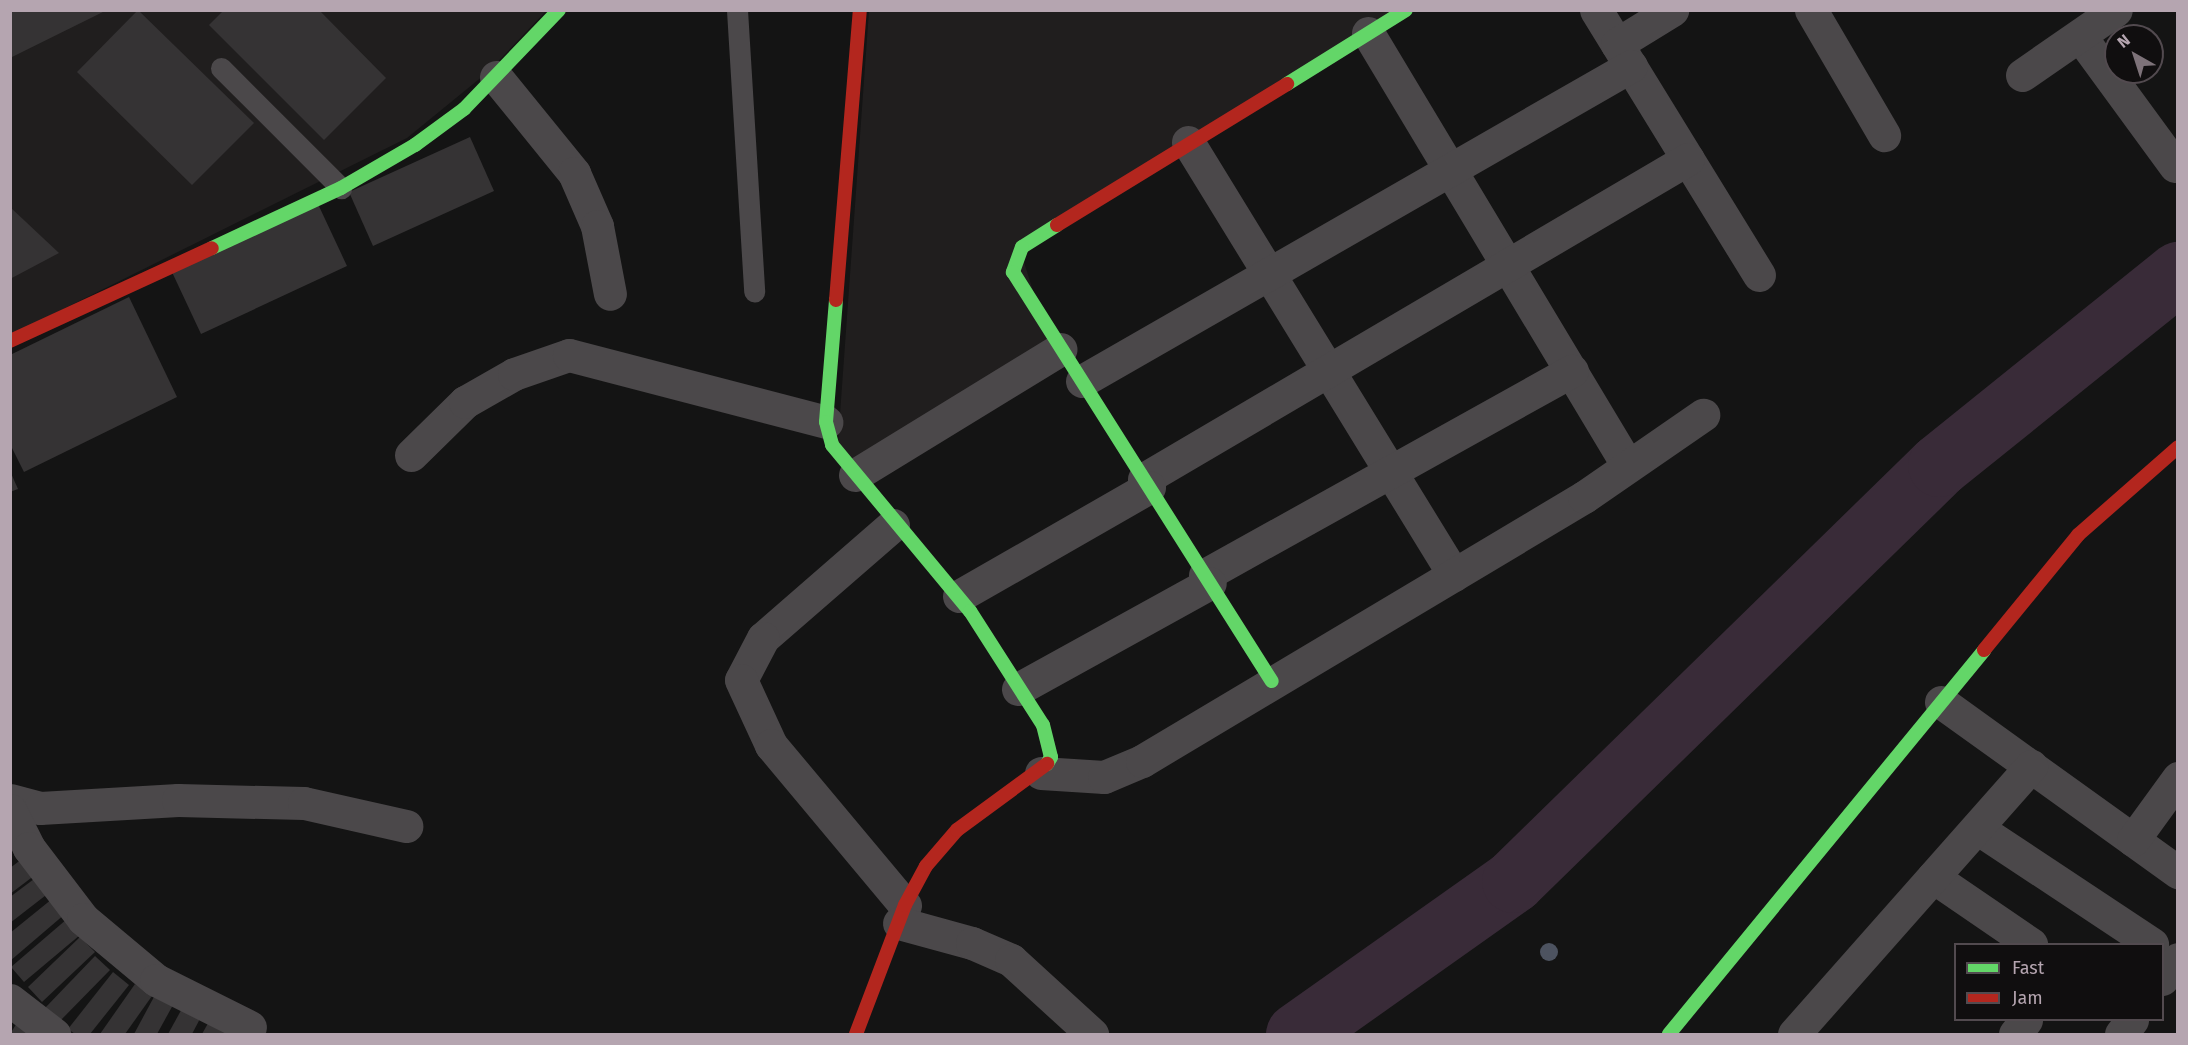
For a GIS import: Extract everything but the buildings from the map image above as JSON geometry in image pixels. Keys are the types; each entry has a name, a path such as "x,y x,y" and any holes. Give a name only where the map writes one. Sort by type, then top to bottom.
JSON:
{"street":[{"path":"10,341 341,188 415,145 496,77 559,10"},
{"path":"856,1035 902,914 926,866 957,831 1041,773 1051,757 1050,740 959,596 893,525 832,445 826,422 860,10"},
{"path":"1272,681 1013,272 1022,247 1188,142 1406,10"},
{"path":"1596,10 1759,274"},
{"path":"1082,381 1453,168 1624,55 1672,10"},
{"path":"1811,10 1884,135"},
{"path":"2022,75 2116,10"},
{"path":"1368,33 1453,168 1628,466"},
{"path":"2080,36 2175,166"},
{"path":"496,77 574,173 597,225 610,294"},
{"path":"1188,142 1272,272 1454,575"},
{"path":"959,596 1688,159"},
{"path":"855,475 1061,349"},
{"path":"411,455 465,402 514,374 569,355 826,422"},
{"path":"1018,689 1392,471 1572,370"},
{"path":"1041,773 1088,779 1121,772 1454,575 1628,466 1703,415"},
{"path":"1669,1035 2078,536 2178,447"},
{"path":"893,525 763,638 741,680 771,745 902,914 1011,960 1092,1035"},
{"path":"1941,702 2178,872"},
{"path":"1794,1035 2031,766"},
{"path":"2133,840 2178,778"},
{"path":"10,800 40,808 178,800 304,803 406,826"},
{"path":"10,810 29,848 82,919 156,980 250,1027"},
{"path":"1977,828 2143,943"},
{"path":"1934,877 2028,943"},
{"path":"10,1000 54,1035"},
{"path":"2015,1035 2025,1021"},
{"path":"2121,1035 2131,1021"}],"lane":[{"path":"738,10 754,291"},
{"path":"221,68 341,188"}],"shaded area":[{"path":"11,11 546,11 489,71 407,138 11,335"},
{"path":"869,11 1397,11 1018,243 1050,345 856,467 838,442"}],"waterway":[{"path":"1297,1034 1513,881 1939,465 2178,273"}],"traffic: fast":[{"path":"212,248 341,188 415,145 464,109 559,10"},
{"path":"1287,84 1406,10"},
{"path":"1057,225 1022,247 1013,272 1272,681"},
{"path":"836,300 826,422 832,445 970,611 1043,725 1051,757 1047,764"},
{"path":"1669,1034 1984,650"}],"traffic: jam":[{"path":"836,300 860,10"},
{"path":"1057,225 1287,84"},
{"path":"10,341 212,248"},
{"path":"1984,650 2078,535 2178,447"},
{"path":"856,1034 905,905 926,866 957,830 1047,764"}]}
